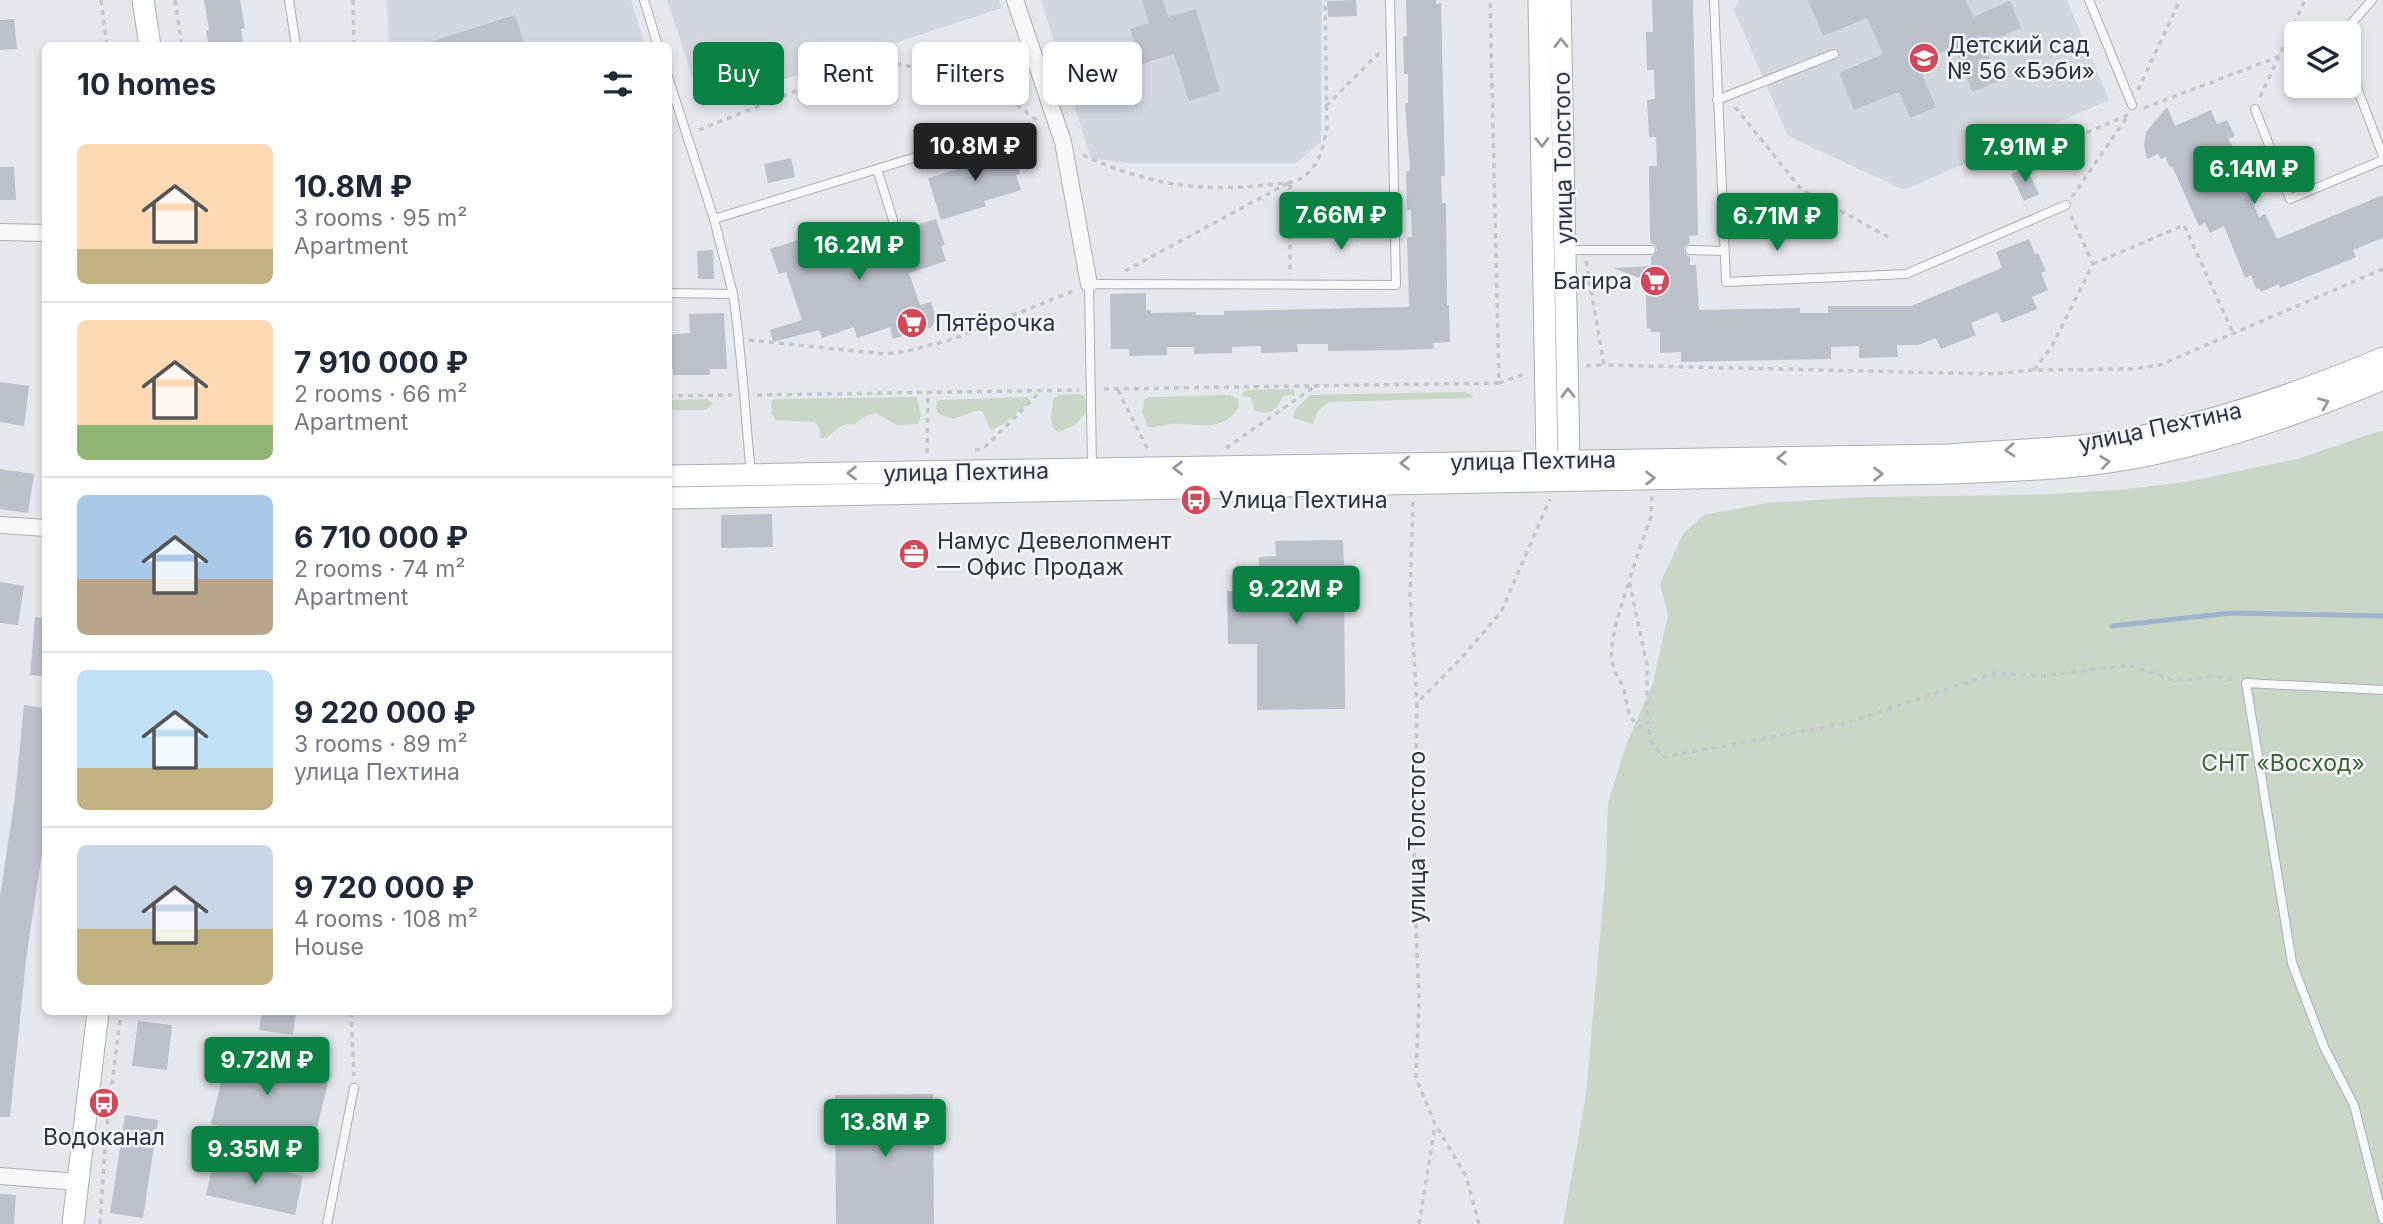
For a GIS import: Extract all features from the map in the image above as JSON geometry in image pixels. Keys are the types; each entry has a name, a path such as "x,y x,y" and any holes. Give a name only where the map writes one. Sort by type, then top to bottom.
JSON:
{"street":[{"path":"143,0 149,42"},
{"path":"1015,0 1063,142 1094,286"},
{"name":"улица Толстого","path":"1539,0 1547,460 1558,481"},
{"name":"улица Толстого","path":"1558,481 1569,461 1575,250 1560,0"},
{"path":"0,232 42,233"},
{"name":"улица Пехтина","path":"672,498 751,497 1547,460 1948,454 2085,445 2181,427 2262,404 2383,358"},
{"name":"улица Пехтина","path":"672,476 1413,484 1950,472 2093,464 2215,439 2307,409 2383,379"},
{"path":"0,525 42,528"},
{"path":"73,1224 98,1015"},
{"path":"0,1176 78,1182"}],"lane":[{"path":"289,0 295,42"},
{"path":"644,0 657,42"},
{"path":"1092,480 1094,286 1396,285 1390,0"},
{"path":"1714,0 1726,282 1906,274 2066,205"},
{"path":"2088,0 2132,105"},
{"path":"2352,21 2367,2"},
{"path":"1717,100 1834,54"},
{"path":"672,89 714,219 733,294 740,339 751,497"},
{"path":"2255,108 2290,199 2383,158 2361,98"},
{"path":"714,219 978,138"},
{"path":"877,169 893,220"},
{"path":"1543,250 1651,250"},
{"path":"1690,250 1723,250"},
{"path":"672,293 733,294"},
{"path":"2383,690 2246,682 2292,963 2324,1047 2354,1105 2383,1219"},
{"path":"327,1224 354,1088"}],"path":[{"path":"101,0 106,42"},
{"path":"175,0 181,42"},
{"path":"353,0 354,42"},
{"path":"672,396 1499,383 1490,0"},
{"path":"2172,0 2175,7"},
{"path":"2255,108 2305,0"},
{"path":"1326,106 1391,41"},
{"path":"2141,110 2284,55"},
{"path":"1735,107 1802,190 1892,239"},
{"path":"2004,168 2128,115"},
{"path":"740,339 884,354 953,339 1075,290 1094,286 1290,182 1290,284"},
{"path":"2066,205 2093,264"},
{"path":"2034,370 2052,346 2093,264 2184,225 2234,334"},
{"path":"1575,250 1604,365 1980,374 2146,368 2160,365 2383,270"},
{"path":"1222,450 1316,385"},
{"path":"972,450 983,449 1041,392"},
{"path":"928,393 927,457 938,455"},
{"path":"1649,729 1636,724 1628,717 1622,680 1613,666 1612,642 1651,516 1653,478"},
{"path":"1417,703 1501,612 1558,481"},
{"name":"улица Толстого","path":"1413,484 1410,595 1417,703 1415,880 1419,998 1416,1078 1435,1124 1466,1176 1479,1224"},
{"path":"1629,580 1647,665 1649,729 1652,743 1664,757 1847,723 1994,673 2040,676 2130,664 2175,681 2216,676 2246,682"},
{"path":"100,1224 106,1133 121,1015"},
{"path":"351,1015 354,1088"},
{"path":"1419,1224 1435,1124"}],"shaded area":[{"path":"387,0 631,0 644,42 389,42"},
{"path":"667,0 999,0 1002,8 898,42 798,42 798,75 784,79 784,42 693,42 693,79"},
{"path":"1041,0 1322,0 1321,142 1296,163 1125,163 1091,158 1074,105 1142,105 1142,42 1054,42"},
{"name":"Детский сад № 56 «Бэби»","path":"1739,0 2067,0 2109,100 1904,190 1788,136 1734,10"}],"green space":[{"path":"1291,389 1295,395 1283,396 1275,409 1269,412 1254,410 1251,397 1242,396 1247,390"},
{"path":"1464,392 1473,395 1472,398 1328,402 1318,411 1313,424 1293,418 1295,410 1310,395"},
{"path":"1059,395 1084,396 1087,407 1084,415 1075,425 1059,432 1053,429 1053,399"},
{"path":"1230,395 1238,399 1239,407 1232,416 1216,424 1148,427 1142,412 1144,400 1149,397"},
{"path":"917,397 921,416 918,424 897,425 876,413 855,424 842,425 826,438 821,438 818,425 814,422 776,420 772,414 771,402 774,399"},
{"path":"1027,397 1029,403 1002,425 991,430 982,411 953,419 939,414 936,408 937,401 940,400"},
{"path":"706,399 713,403 706,410 672,410 672,400"},
{"name":"СНТ «Восход»","path":"2383,431 2383,1224 1563,1224 1586,1095 1606,867 1608,803 1626,745 1653,683 1668,615 1660,584 1683,534 1704,515 1767,503 1866,497 2030,495 2118,490 2186,482 2297,459"}],"building":[{"path":"204,0 240,0 245,28 241,29 243,42 208,42 206,31 209,30"},
{"path":"1142,0 1163,0 1168,17 1196,9 1220,91 1189,101 1174,54 1142,64 1142,42 1134,42 1130,29 1149,23"},
{"path":"1356,0 1357,16 1328,17 1327,1"},
{"path":"1406,0 1436,0 1436,4 1441,3 1445,176 1441,176 1442,203 1446,203 1450,342 1433,343 1434,349 1328,351 1328,344 1297,344 1298,352 1261,353 1261,346 1232,347 1232,353 1194,354 1194,347 1167,347 1167,355 1129,356 1129,349 1111,349 1110,294 1146,293 1146,310 1151,310 1151,313 1196,312 1196,315 1224,315 1224,311 1409,307 1407,237 1412,237 1411,210 1407,210 1406,171 1410,171 1405,103 1408,103 1408,74 1404,74 1403,37 1407,36"},
{"path":"1652,0 1693,0 1698,235 1689,236 1690,243 1684,250 1690,257 1690,265 1696,265 1699,310 1800,308 1800,313 1828,313 1828,306 1911,306 2002,268 1996,252 2029,239 2046,271 2041,273 2048,290 2032,297 2037,309 2002,323 1998,312 1971,323 1976,335 1941,349 1936,338 1918,345 1897,345 1898,357 1859,358 1859,346 1831,347 1831,359 1681,362 1681,352 1660,353 1660,332 1647,329 1645,280 1613,268 1651,266 1651,257 1657,251 1650,237 1649,166 1657,166 1656,137 1649,137 1647,100 1655,99 1654,70 1647,70 1646,32 1653,32"},
{"path":"1808,0 1966,0 1973,17 2010,1 2021,28 1983,44 1999,81 1973,92 1954,47 1917,63 1936,107 1910,118 1899,92 1854,110 1839,73 1883,54 1867,18 1823,36"},
{"path":"515,15 524,42 430,42"},
{"path":"14,19 17,49 0,50 0,20"},
{"path":"2167,107 2175,126 2211,110 2217,124 2227,120 2235,136 2228,139 2238,154 2235,162 2259,217 2265,214 2277,239 2383,195 2383,238 2353,250 2356,257 2280,288 2279,284 2261,292 2259,288 2256,289 2251,275 2245,278 2224,226 2210,233 2205,223 2199,226 2172,166 2170,167 2165,157 2161,159 2158,154 2147,159 2144,146 2146,132"},
{"path":"1012,147 1020,174 1016,175 1021,190 984,201 986,206 941,220 928,178 959,169 958,164"},
{"path":"791,158 795,177 768,183 764,164"},
{"path":"0,167 14,167 16,200 0,200"},
{"path":"2026,167 2039,194 2024,201 2011,174"},
{"path":"936,219 945,245 941,246 946,261 909,273 920,305 931,302 936,319 932,327 893,339 890,327 857,338 854,327 822,338 819,330 773,342 770,330 802,320 786,272 779,274 770,249 841,226 843,233 850,231 856,249 885,240 883,235"},
{"path":"713,250 714,279 698,279 697,251"},
{"path":"724,313 727,369 710,369 710,375 673,375 672,335 690,333 689,314"},
{"path":"0,382 29,386 24,426 0,422"},
{"path":"0,469 34,474 28,513 0,509"},
{"path":"772,514 773,547 721,548 721,515"},
{"path":"1343,540 1344,565 1352,565 1352,584 1344,584 1345,709 1257,710 1257,644 1228,644 1227,591 1259,591 1259,557 1276,556 1275,541"},
{"path":"0,582 24,586 18,625 0,623"},
{"path":"35,617 42,618 42,676 30,675"},
{"path":"24,705 42,707 42,853 26,960 10,1117 0,1117 0,896 15,797"},
{"path":"262,1015 296,1015 293,1035 259,1030"},
{"path":"138,1021 172,1025 167,1070 132,1066"},
{"path":"215,1046 330,1074 312,1149 211,1124 221,1083 207,1080"},
{"path":"933,1094 934,1224 836,1224 835,1095"},
{"path":"125,1115 158,1120 143,1218 110,1213"},
{"path":"215,1156 303,1176 295,1215 206,1195"},
{"path":"0,1194 16,1195 14,1224 0,1224"}],"waterway":[{"path":"2112,626 2231,613 2383,616"}],"place":[{"name":"Детский сад № 56 «Бэби»","path":"1924,58"},
{"name":"Багира","path":"1655,281"},
{"name":"Пятёрочка","path":"912,323"},
{"name":"Улица Пехтина","path":"1196,500"},
{"name":"Намус Девелопмент — Офис Продаж","path":"914,554"},
{"name":"Водоканал","path":"104,1103"}]}
